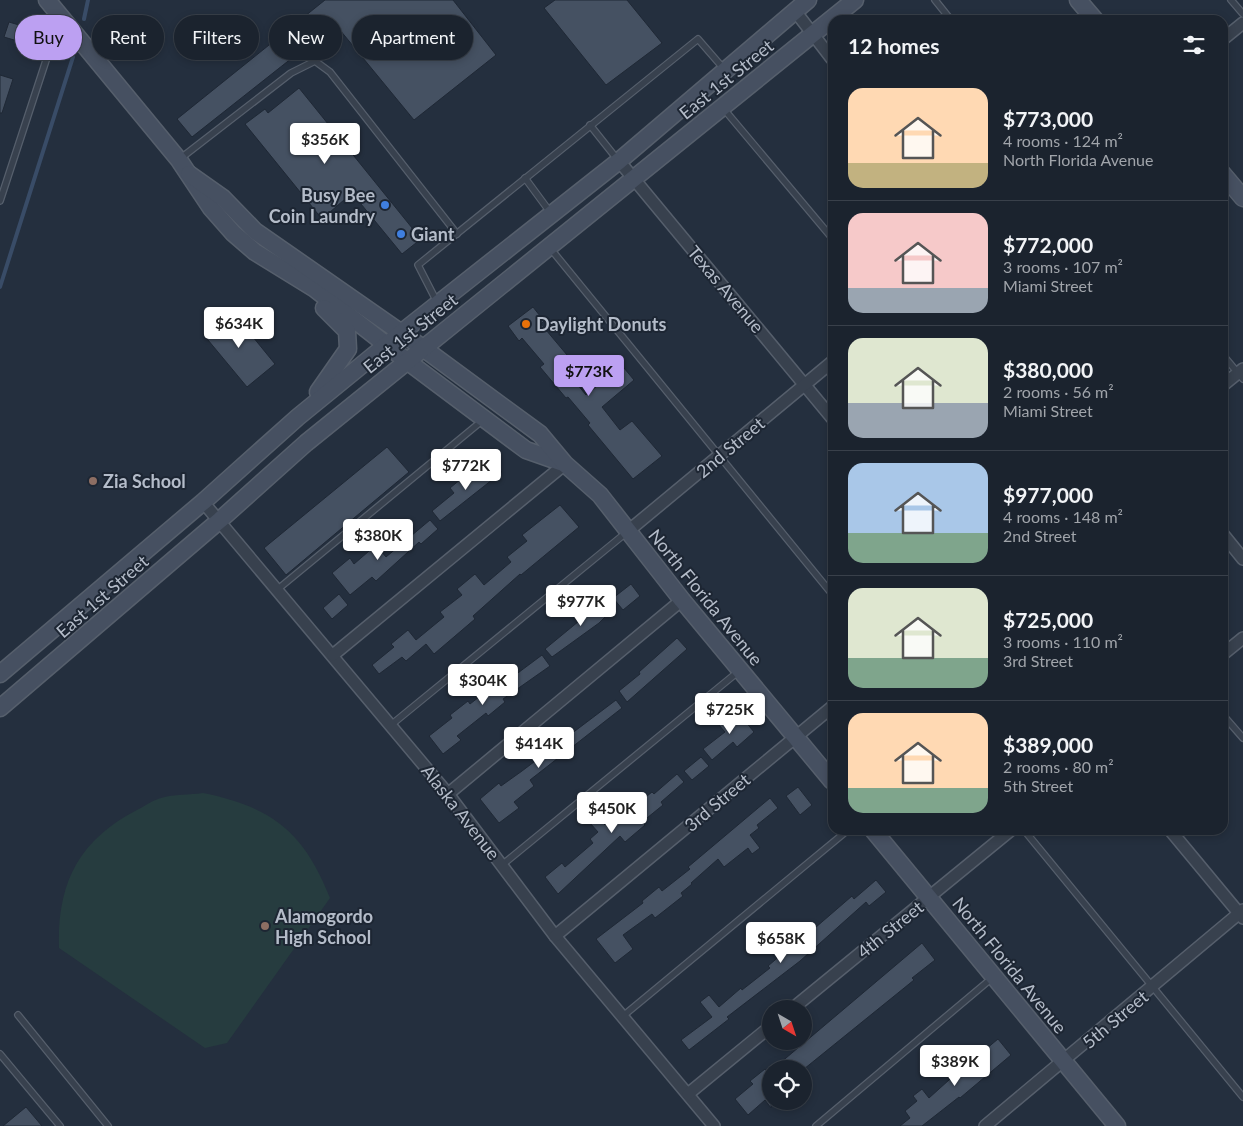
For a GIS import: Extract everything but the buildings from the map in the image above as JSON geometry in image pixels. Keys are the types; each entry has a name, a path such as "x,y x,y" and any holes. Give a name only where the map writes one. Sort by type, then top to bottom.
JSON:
{"main road":[{"path":"47,0 59,15"},
{"name":"East 1st Street","path":"0,674 203,502 298,417 401,332 619,161 808,0"},
{"name":"East 1st Street","path":"836,15 855,0"},
{"path":"1078,0 1091,15"},
{"name":"East 1st Street","path":"0,708 220,520 306,443 828,21"},
{"path":"82,42 190,174 211,208 275,272 314,299 346,331 348,349 298,417"},
{"name":"North Florida Avenue","path":"190,174 223,198 255,231 424,348 540,434 565,464 600,496 682,600 828,776"},
{"path":"1228,180 1243,198"},
{"name":"North Florida Avenue","path":"255,252 315,289 526,450 565,464"},
{"name":"North Florida Avenue","path":"877,835 1117,1126"}],"street":[{"path":"794,11 828,54"},
{"path":"1228,35 1243,23"},
{"name":"Texas Avenue","path":"619,161 828,413"},
{"name":"2nd Street","path":"628,532 828,365"},
{"path":"1228,382 1241,374"},
{"path":"333,655 565,464"},
{"name":"Alaska Avenue","path":"203,502 278,589 448,794 555,936 714,1126"},
{"path":"1228,540 1243,559"},
{"path":"448,794 682,600"},
{"path":"1228,650 1243,638"},
{"name":"3rd Street","path":"555,936 828,710"},
{"name":"4th Street","path":"803,1000 1005,835"},
{"path":"1174,835 1242,914"},
{"name":"5th Street","path":"985,1126 1242,914"},
{"path":"688,1094 762,1033"}],"lane":[{"path":"935,0 947,15"},
{"path":"1231,0 1243,14"},
{"path":"438,304 418,265 698,39 725,70"},
{"path":"0,201 46,60"},
{"path":"179,160 291,74 314,61 330,72 457,234"},
{"path":"723,108 828,233"},
{"path":"590,125 619,161"},
{"path":"525,178 552,214"},
{"path":"549,246 828,589"},
{"path":"1228,360 1241,374"},
{"path":"278,589 484,418"},
{"path":"391,725 628,532"},
{"path":"502,865 740,670"},
{"path":"1228,721 1243,738"},
{"path":"623,1016 842,835"},
{"path":"1028,835 1151,988 1243,1098"},
{"path":"816,1126 994,977"},
{"path":"18,1015 108,1126"},
{"path":"0,1054 60,1126"}],"green space":[{"path":"203,793 248,806 267,815 283,826 297,839 309,856 330,898 227,1043 205,1048 59,948 59,925 62,903 76,866 86,850 100,835 117,822 155,800 171,796"}],"waterway":[{"path":"84,19 88,0"},
{"path":"0,287 72,60"}],"place":[{"name":"Busy Bee Coin Laundry","path":"385,205"},
{"name":"Giant","path":"401,234"},
{"name":"Daylight Donuts","path":"526,324"},
{"name":"Zia School","path":"93,481"},
{"name":"Alamogordo High School","path":"265,926"}]}
